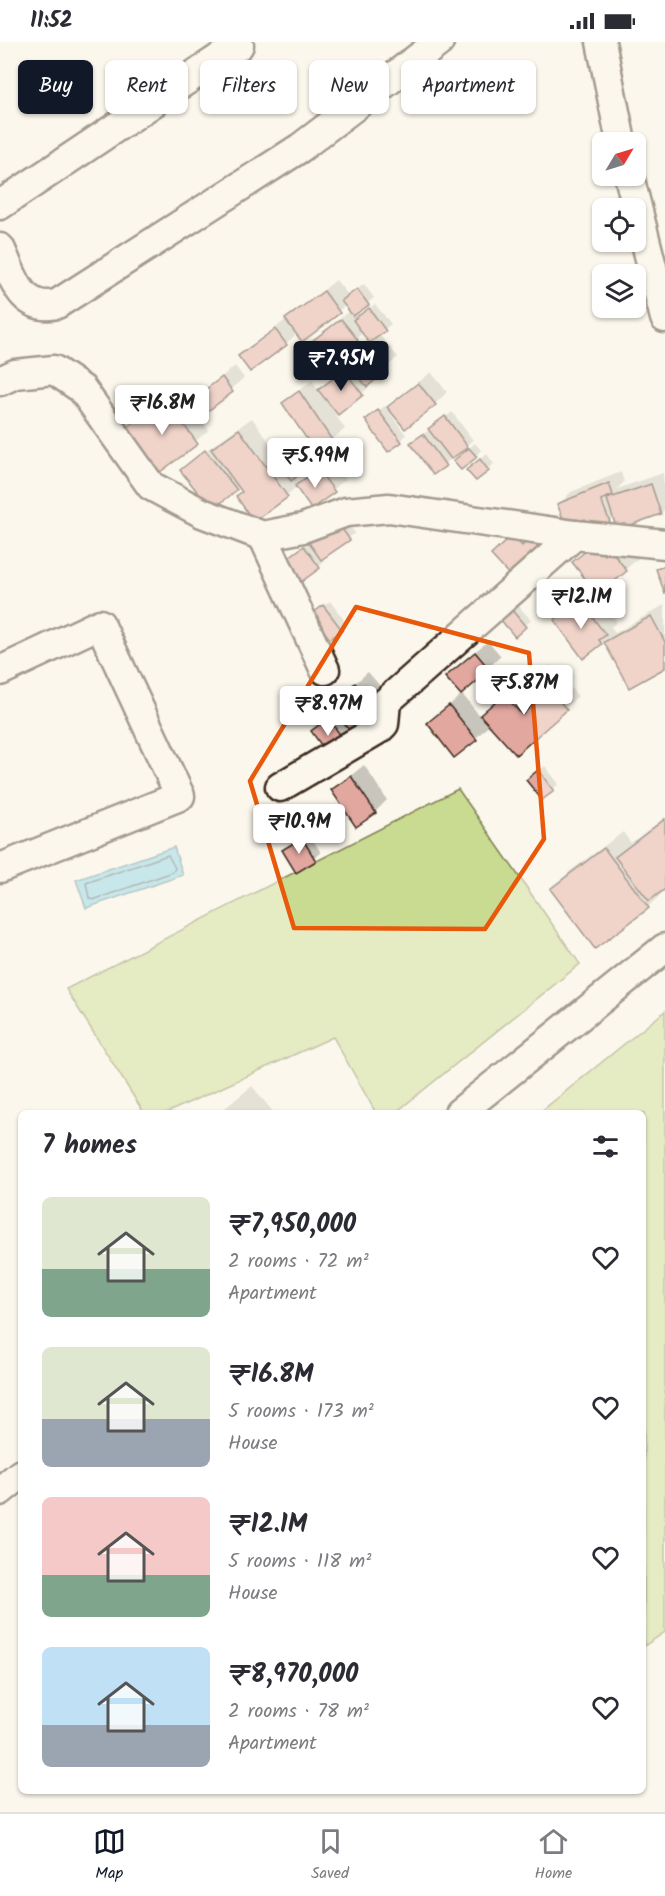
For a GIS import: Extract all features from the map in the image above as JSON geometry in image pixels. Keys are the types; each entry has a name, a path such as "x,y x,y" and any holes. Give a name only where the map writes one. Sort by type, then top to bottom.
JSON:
{"street":[{"path":"0,248 24,297 33,304 44,307 57,304 300,148 439,42"},
{"path":"602,42 619,132"},
{"path":"0,206 239,45"},
{"path":"632,186 665,318"},
{"path":"0,381 15,374 54,370 82,389 151,486 202,513 263,536 303,528 346,512 389,508 575,535 665,544"},
{"path":"280,787 379,729 384,724 386,702 575,535"},
{"path":"263,536 325,670"},
{"path":"0,670 100,624 180,796 0,868"},
{"path":"463,1110 665,948"},
{"path":"0,1491 18,1476"}],"highlighted area":[{"path":"356,607 529,653 544,839 485,929 294,928 250,781"}],"green space":[{"path":"458,789 580,964 399,1110 374,1110 333,1037 173,1110 142,1110 66,989"},
{"path":"665,1011 665,1632 646,1645 646,1110 543,1110"}],"water":[{"path":"174,847 183,875 86,908 76,880"}],"building":[{"path":"357,289 369,305 353,316 341,301"},
{"path":"324,291 340,313 302,342 285,319"},
{"path":"369,308 386,331 369,343 353,320"},
{"path":"341,319 358,340 320,368 304,347"},
{"path":"275,329 287,345 250,372 238,356"},
{"path":"366,345 387,370 367,387 346,361"},
{"path":"344,370 363,395 338,415 318,390"},
{"path":"222,377 233,392 196,420 185,405"},
{"path":"418,383 436,405 405,429 387,407"},
{"path":"299,391 334,443 317,454 282,403"},
{"path":"165,399 198,444 160,472 126,428"},
{"path":"378,410 402,442 388,452 365,420"},
{"path":"445,416 468,447 451,459 428,429"},
{"path":"239,429 288,497 254,522 236,496 242,492 211,449"},
{"path":"423,434 446,466 433,475 410,443"},
{"path":"295,445 311,466 291,481 275,460"},
{"path":"469,448 477,457 461,470 453,461"},
{"path":"205,450 237,490 212,510 180,470"},
{"path":"480,459 489,471 476,481 466,470"},
{"path":"318,469 335,492 311,509 295,486"},
{"path":"609,483 613,495 601,500 610,522 590,531 585,519 573,524 565,523 557,504"},
{"path":"651,484 661,514 617,530 607,499"},
{"path":"338,523 350,540 321,560 309,543"},
{"path":"512,535 522,546 532,537 544,549 512,578 491,555"},
{"path":"596,543 605,555 611,550 627,571 598,595 572,562"},
{"path":"304,546 320,568 301,582 285,560"},
{"path":"665,566 665,594 656,569"},
{"path":"580,601 606,635 599,640 602,644 583,659 554,620"},
{"path":"323,605 342,630 330,639 311,615"},
{"path":"511,609 526,627 515,637 500,619"},
{"path":"651,616 665,642 665,668 629,688 604,642"},
{"path":"475,652 490,670 461,695 445,677"},
{"path":"538,676 567,710 516,755 480,715 504,694 522,715 530,707 518,693"},
{"path":"355,683 382,715 355,737 329,706"},
{"path":"449,705 477,740 454,758 427,723"},
{"path":"328,718 346,743 329,756 311,731"},
{"path":"538,770 554,791 542,800 526,780"},
{"path":"351,776 376,813 356,827 331,790"},
{"path":"665,819 665,889 649,901 615,857"},
{"path":"302,838 316,861 296,873 282,850"},
{"path":"604,848 649,908 595,949 550,889"}]}
